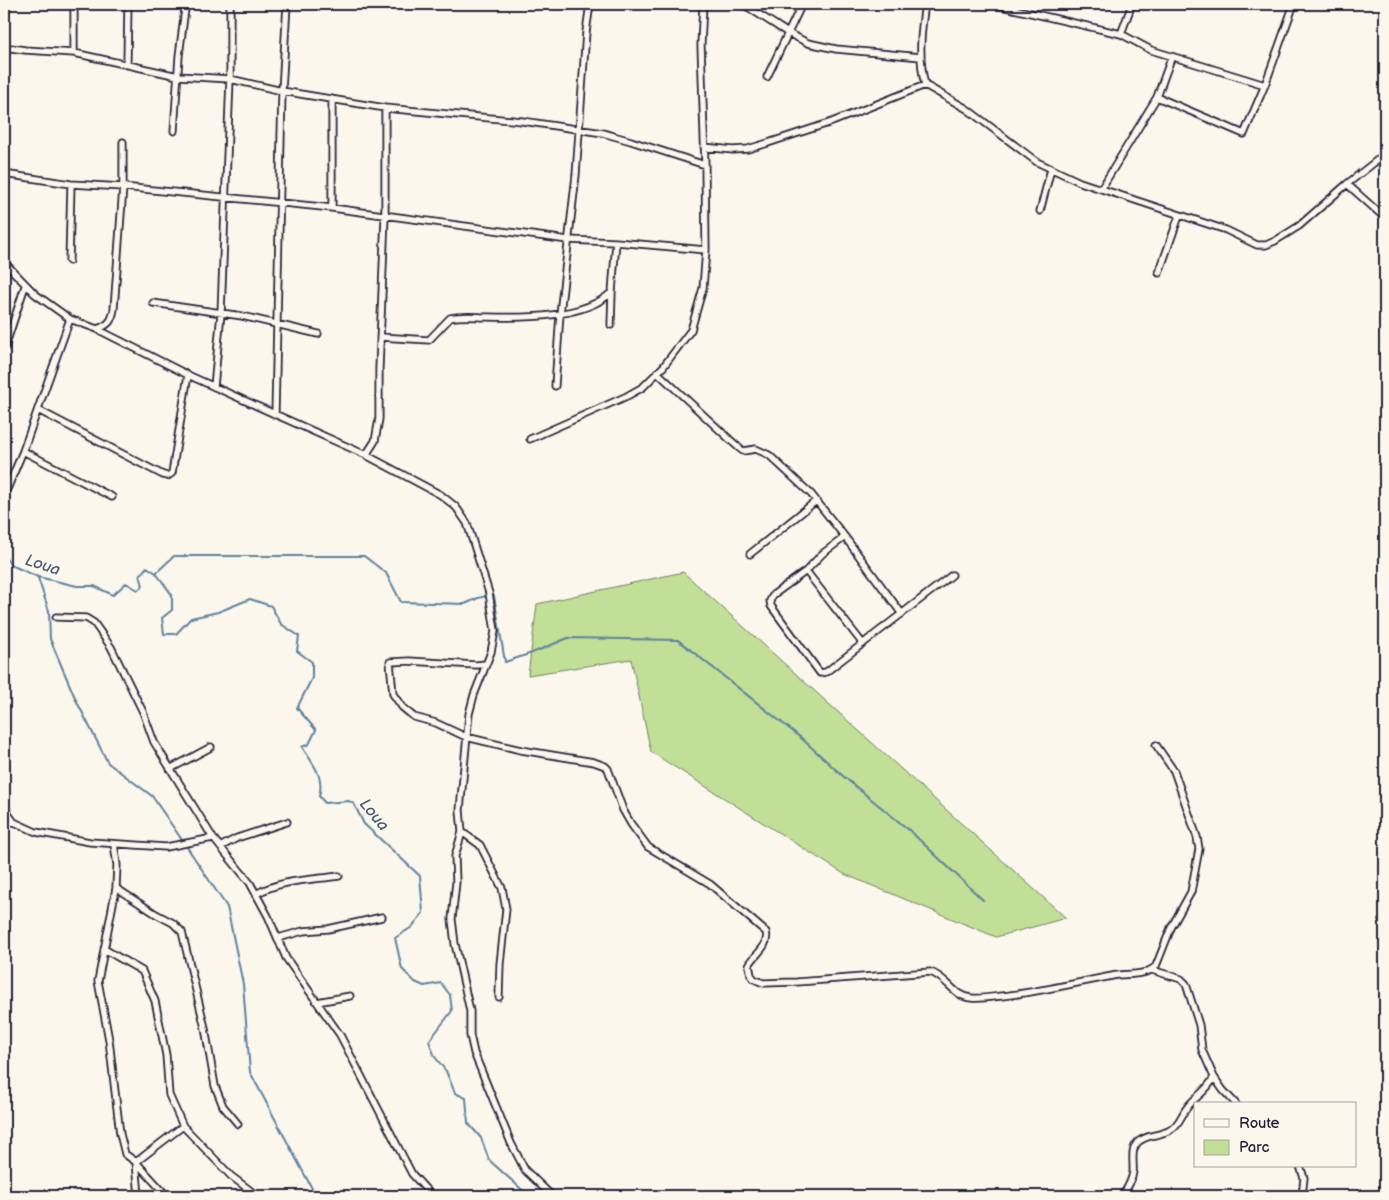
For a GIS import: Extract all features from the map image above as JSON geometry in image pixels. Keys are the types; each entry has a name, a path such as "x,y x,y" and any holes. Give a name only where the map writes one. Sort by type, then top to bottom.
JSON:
{"street":[{"path":"74,4 74,53"},
{"path":"127,63 128,4"},
{"path":"214,387 222,313 230,79 230,4"},
{"path":"275,415 282,91 287,4"},
{"path":"555,386 560,314 576,175 590,4"},
{"path":"530,439 643,387 691,330 703,288 706,250 701,45 703,4"},
{"path":"743,4 808,42 836,49 921,58"},
{"path":"768,77 802,4"},
{"path":"925,4 921,38 922,72 925,85 967,109 1037,162 1080,182 1226,230 1257,245 1266,245 1275,241 1299,226 1385,154"},
{"path":"992,4 1021,7 1121,34 1151,50 1265,85"},
{"path":"1121,34 1132,4"},
{"path":"1157,97 1244,134 1265,85 1294,4"},
{"path":"174,131 185,9"},
{"path":"4,47 74,53 127,63 178,76 230,79 282,91 385,108 522,121 579,130 631,141 705,165"},
{"path":"1101,189 1157,97 1172,56"},
{"path":"704,147 732,150 748,149 768,144 832,122 925,85"},
{"path":"332,99 332,208"},
{"path":"366,455 375,441 378,428 385,216 385,108"},
{"path":"97,328 106,326 112,320 114,309 123,187 123,142"},
{"path":"1040,211 1051,168"},
{"path":"4,174 71,184 123,187 332,208 568,240 706,250"},
{"path":"69,261 71,184"},
{"path":"1348,184 1385,218"},
{"path":"1159,273 1179,216"},
{"path":"611,325 616,242"},
{"path":"4,262 25,286 70,319 97,328 188,376 366,455 441,495 456,507 467,523 489,593 495,631 491,652 468,714 460,810 462,832 455,856 456,882 452,919 455,944 470,1011 470,1035 474,1053 511,1143 525,1170 552,1196"},
{"path":"4,350 25,286"},
{"path":"380,337 429,340 447,320 454,317 519,318 560,314 598,302 612,292"},
{"path":"153,303 242,316 318,334"},
{"path":"4,492 23,451 70,319"},
{"path":"657,372 739,448 743,451 756,449 769,455 816,501 902,614"},
{"path":"38,410 168,476 172,473 188,376"},
{"path":"23,451 112,496"},
{"path":"750,554 816,501"},
{"path":"845,537 822,554 806,571 773,595 770,603 822,673 826,672 952,576"},
{"path":"806,571 863,644"},
{"path":"56,617 86,618 94,623 111,647 143,712 154,742 213,838 250,883 286,958 340,1034 412,1174 429,1195"},
{"path":"486,664 476,666 444,662 390,662 394,694 402,707 414,717 436,723 466,737 521,750 594,762 605,766 608,769 627,818 648,847 710,884 766,932 768,939 766,944 750,965 751,975 758,982 763,983 930,972 941,976 961,995 979,999 1023,994 1114,975 1152,970 1156,966 1177,915 1191,892 1199,849 1197,837 1174,771 1156,745"},
{"path":"170,768 211,747"},
{"path":"4,808 14,822 36,832 90,842 166,847 213,838"},
{"path":"4,823 14,822"},
{"path":"220,847 237,838 287,822"},
{"path":"462,832 480,845 502,888 506,909 500,964 499,997"},
{"path":"114,844 117,865 116,888 98,981 99,995 109,1040 120,1134 125,1154 136,1162 168,1196"},
{"path":"256,894 266,888 283,884 339,876"},
{"path":"116,888 173,923 182,932 205,1028 215,1086 223,1106 238,1124"},
{"path":"278,938 303,931 328,929 382,917"},
{"path":"104,949 142,971 155,1002 166,1055 169,1095 183,1126 231,1176 251,1191 254,1196"},
{"path":"1152,970 1181,979 1186,984 1199,1025 1202,1050 1214,1078 1234,1102"},
{"path":"317,1002 350,996"},
{"path":"1122,1196 1133,1172 1134,1148 1137,1143 1145,1137 1166,1132 1177,1125 1186,1109 1205,1092 1214,1078"},
{"path":"136,1162 183,1126"},
{"path":"136,1162 139,1196"},
{"path":"1301,1168 1304,1178 1302,1196"}],"green space":[{"path":"683,572 1066,918 996,937 844,874 651,752 631,659 528,675 537,604"}],"waterway":[{"name":"Loua","path":"4,556 11,565 38,577 77,586 94,586 113,595 126,583 138,590 143,586 140,575 147,567 156,573 172,595 172,610 162,618 164,634 176,634 191,618 218,612 250,599 271,606 281,624 299,636 297,651 312,662 312,678 297,708 316,730 309,744 302,747 319,776 319,796 325,803 349,801 354,804 364,824 420,876 423,913 412,927 395,938 402,969 415,982 424,986 441,983 450,995 452,1011 429,1041 435,1057 446,1071 455,1093 466,1098 468,1123 481,1138 489,1160 529,1196"},
{"path":"156,573 174,556 364,556 386,573 401,602 465,604 487,596"},
{"path":"38,578 49,611 50,639 76,700 108,763 152,796 182,840"},
{"path":"492,596 494,596 505,662 568,638 678,640 800,737 844,777 909,830 983,900"},
{"path":"187,847 227,907 243,984 250,1072 316,1196"}]}
